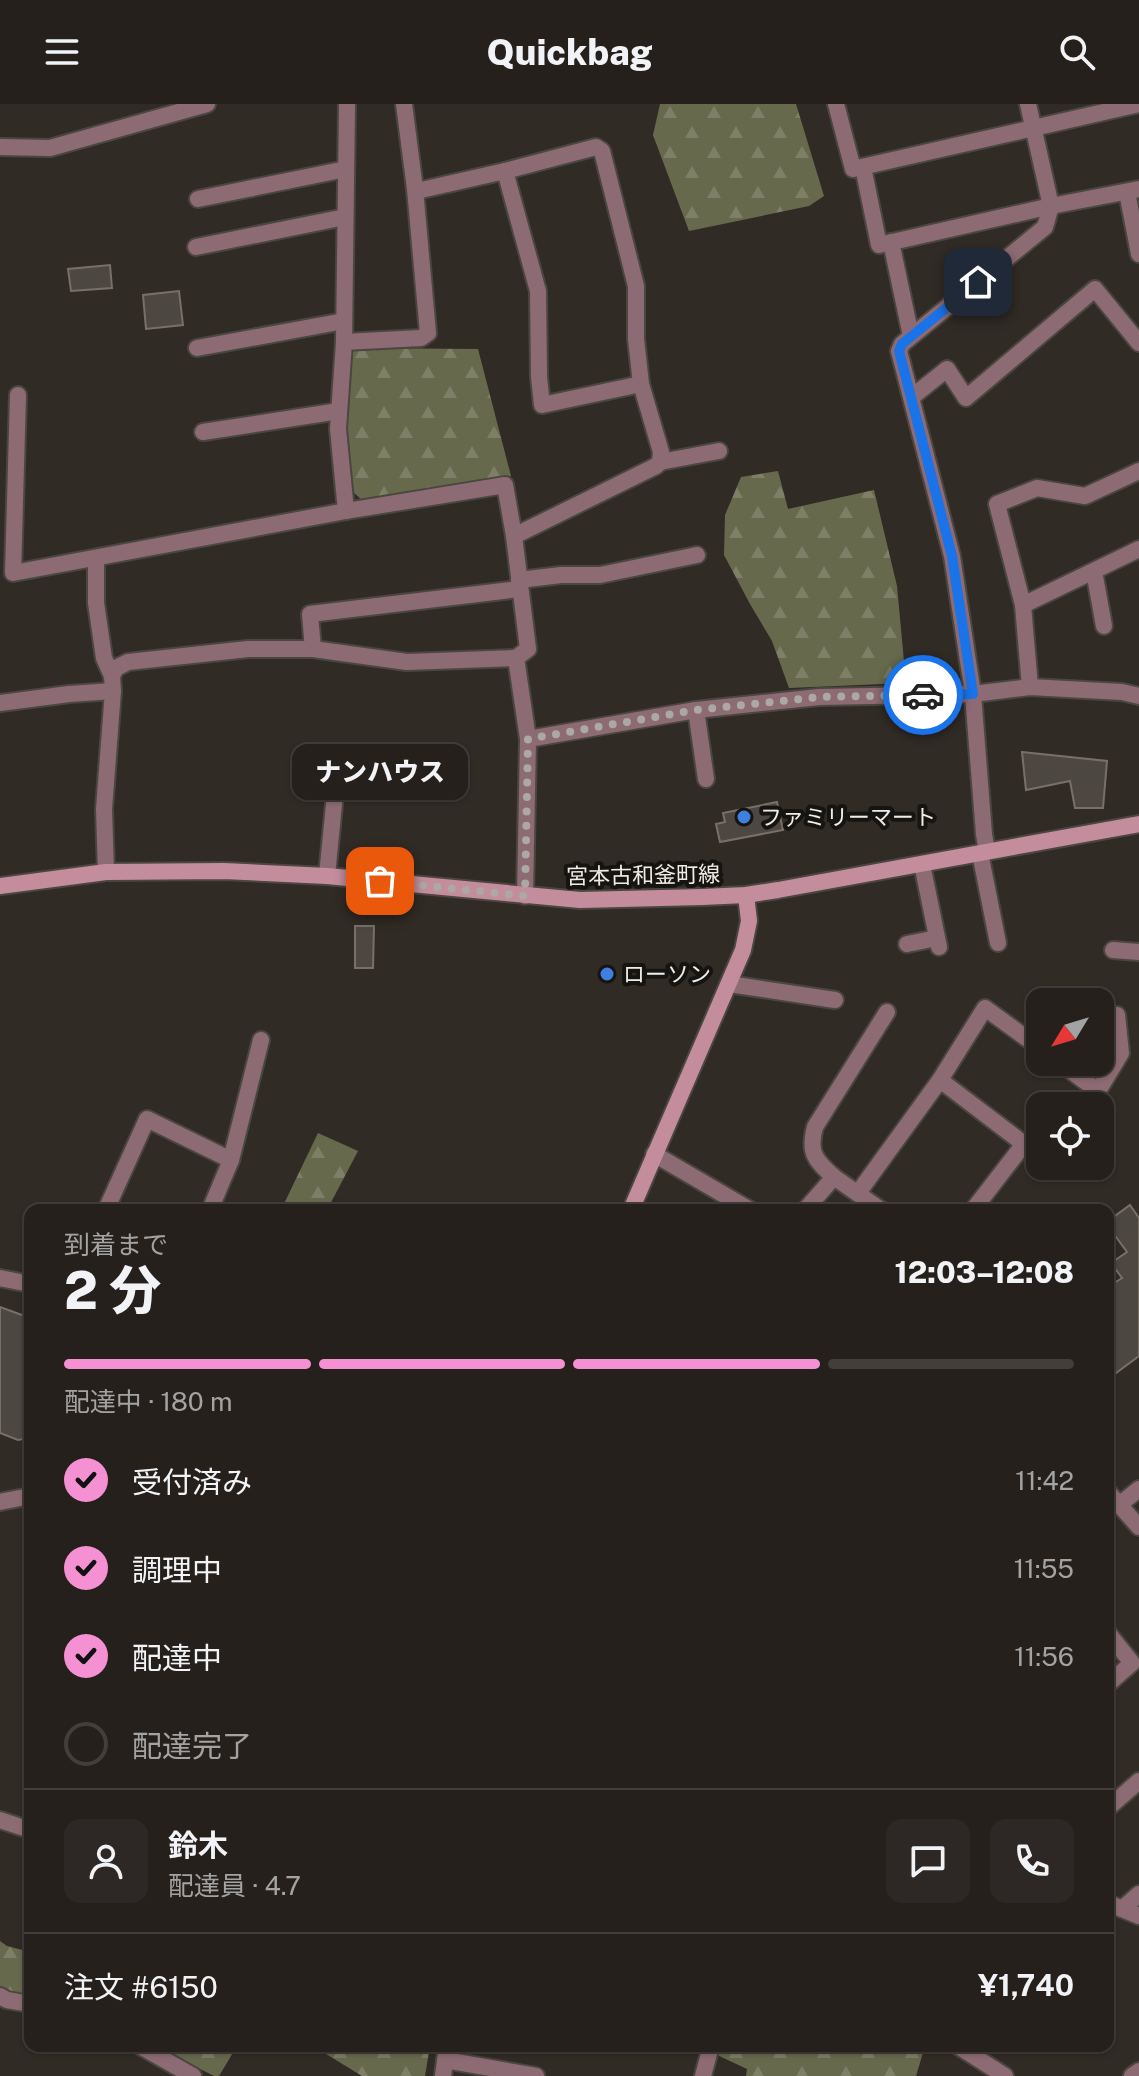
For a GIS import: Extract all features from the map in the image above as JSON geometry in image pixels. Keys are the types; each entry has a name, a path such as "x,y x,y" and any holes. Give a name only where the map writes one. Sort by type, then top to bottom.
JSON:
{"street":[{"path":"0,147 50,148 207,104"},
{"path":"346,511 338,429 344,342 347,104"},
{"path":"344,342 421,338 428,333 404,104"},
{"path":"836,104 853,169 1139,104"},
{"path":"998,943 984,852 973,694 952,556 899,351 911,336 1045,227 1051,206 1028,104"},
{"path":"415,189 505,171 596,147 602,151 636,286 636,339 641,384 661,452 660,462"},
{"path":"863,167 879,245 1133,191 1139,254"},
{"path":"198,199 346,169"},
{"path":"505,171 538,291 542,405 641,384"},
{"path":"196,247 345,217"},
{"path":"891,242 911,336"},
{"path":"912,397 947,369 966,398 1095,289 1139,343"},
{"path":"197,348 344,321"},
{"path":"18,395 13,573 346,511 505,485 528,649 516,658 407,662 313,649 248,649 128,662 116,668 104,809 106,872"},
{"path":"203,432 339,411"},
{"path":"514,536 660,462 719,451"},
{"path":"1030,687 1023,605 997,504 1037,488 1085,496 1139,471"},
{"path":"1023,605 1139,549"},
{"path":"313,649 310,614 519,584 561,575 600,575 697,555"},
{"path":"96,558 96,603 104,658 113,684"},
{"path":"1094,571 1104,626"},
{"path":"516,658 528,739 525,896"},
{"path":"0,703 69,694 113,684"},
{"path":"528,739 696,710 819,697 973,694 1030,687 1122,692 1139,696"},
{"path":"696,710 706,779"},
{"path":"327,876 338,763"},
{"name":"宮本古和釜町線","path":"0,886 106,872 224,871 327,876 580,900 746,895 1139,824"},
{"path":"907,944 938,943 922,864"},
{"path":"633,1204 747,936 746,895"},
{"path":"1113,950 1139,952"},
{"path":"729,984 835,1000"},
{"path":"858,1193 940,1080 985,1008 1026,1038"},
{"path":"873,1204 819,1164 811,1141 815,1127 887,1012"},
{"path":"1114,1065 1121,1053 1117,1015"},
{"path":"213,1204 231,1160 261,1040"},
{"path":"1078,1076 1098,1091 1107,1076"},
{"path":"940,1080 1024,1144 978,1204"},
{"path":"109,1204 147,1119 231,1160"},
{"path":"654,1154 740,1204"},
{"path":"810,1204 834,1177"},
{"path":"0,1278 24,1283"},
{"path":"1139,1489 1114,1498 1139,1527"},
{"path":"0,1502 24,1499"},
{"path":"1114,1640 1132,1663 1114,1679"},
{"path":"1114,1803 1139,1781"},
{"path":"0,1820 24,1828"},
{"path":"1115,1906 1139,1894"},
{"path":"1115,1906 1139,1916"},
{"path":"0,1996 24,2003"},
{"path":"151,2052 193,2076"},
{"path":"703,2076 709,2052"},
{"path":"964,2052 980,2070 1005,2076"},
{"path":"445,2061 536,2076"},
{"path":"1132,2076 1139,2072"}],"green space":[{"path":"660,104 796,104 824,196 809,206 689,231 653,135"},
{"path":"353,348 478,349 511,476 363,501 352,491 346,427"},
{"path":"778,471 788,509 874,490 897,586 906,683 789,688 772,641 724,555 725,515 741,477"},
{"path":"318,1133 358,1151 330,1204 284,1204"},
{"path":"0,1941 24,1950 24,1998 0,1992"},
{"path":"167,2052 233,2052 219,2076"},
{"path":"323,2052 429,2052 425,2076 362,2076"},
{"path":"923,2052 916,2076 746,2076 747,2069 715,2054"}],"building":[{"path":"110,265 112,288 71,291 68,269"},
{"path":"179,291 183,325 146,329 143,295"},
{"path":"1022,752 1107,761 1103,808 1075,808 1070,781 1026,790"},
{"path":"777,802 783,830 720,842 716,824 725,822 723,813"},
{"path":"355,926 374,926 373,968 355,968"},
{"path":"1130,1205 1139,1218 1139,1356 1114,1375 1114,1283 1122,1278 1114,1267 1114,1261 1127,1252 1114,1234 1114,1217"},
{"path":"0,1307 24,1316 24,1439 18,1440 0,1433"}],"way so far":[{"path":"380,881 525,896 528,739 696,710 819,697 923,695"}],"place":[{"name":"ファミリーマート","path":"744,817"},
{"name":"ナンハウス","path":"380,881"},
{"name":"ローソン","path":"607,974"}],"route":[{"path":"923,695 973,694 952,556 899,351 902,344 978,282"}]}
